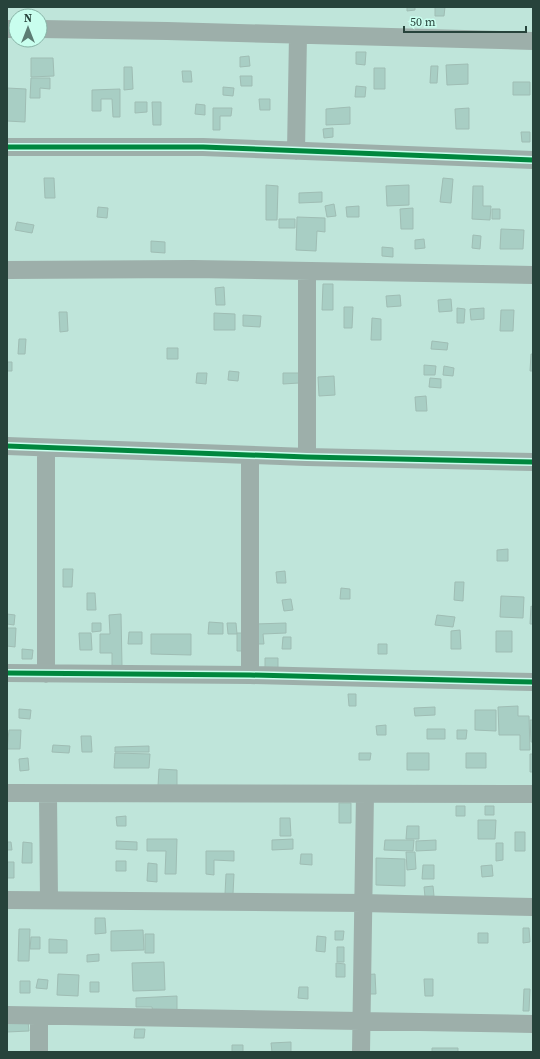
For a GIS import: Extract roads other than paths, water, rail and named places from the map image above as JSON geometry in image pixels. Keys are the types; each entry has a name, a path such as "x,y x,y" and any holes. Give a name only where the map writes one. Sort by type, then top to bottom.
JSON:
{"street":[{"path":"48,29 533,41"},
{"path":"296,150 298,35"},
{"path":"7,147 203,147 533,160"},
{"path":"7,270 193,269 533,275"},
{"path":"307,271 307,457"},
{"path":"7,446 307,457 533,462"},
{"path":"46,448 46,674"},
{"path":"250,455 250,675"},
{"path":"7,673 250,675 533,682"},
{"path":"7,793 48,795 533,794"},
{"path":"361,1052 364,794"},
{"path":"48,795 49,900"},
{"path":"7,900 363,903 533,907"},
{"path":"7,1015 533,1024"},
{"path":"39,1016 39,1052"}]}
